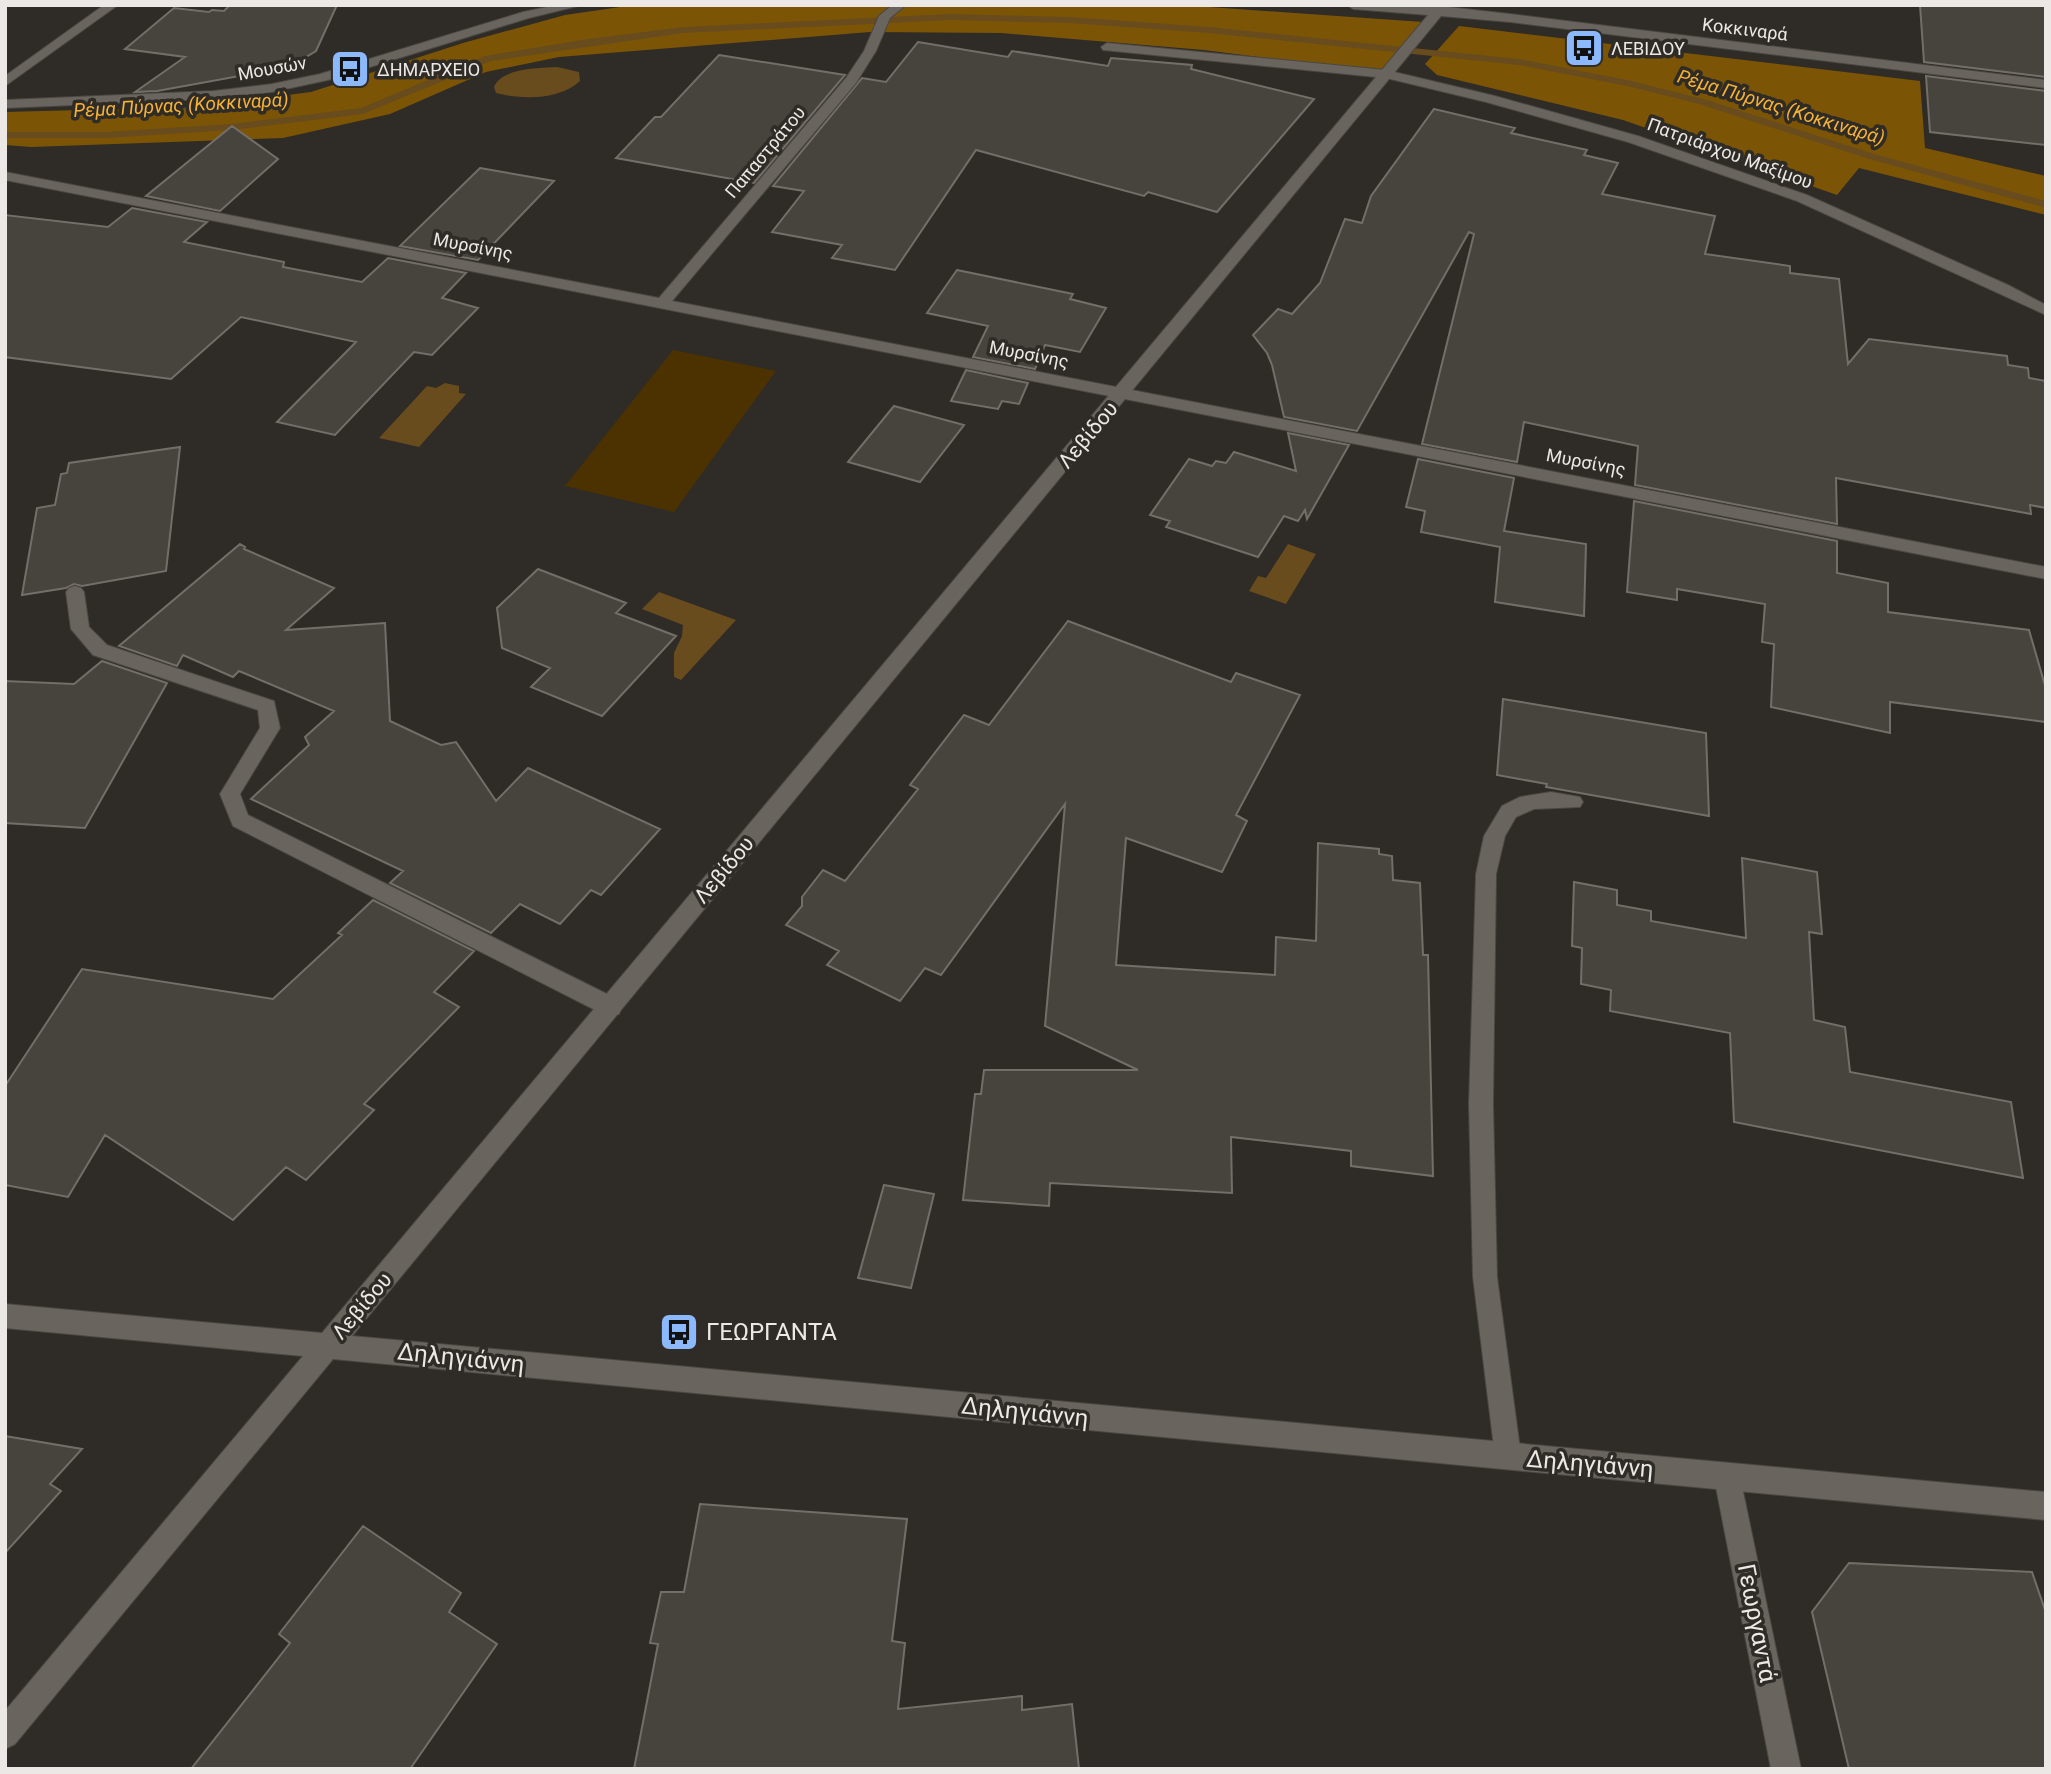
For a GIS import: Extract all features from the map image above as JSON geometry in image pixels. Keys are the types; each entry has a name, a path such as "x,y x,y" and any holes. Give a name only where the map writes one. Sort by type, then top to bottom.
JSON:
{"street":[{"path":"5,82 112,5"},
{"name":"Μουσών","path":"5,104 214,95 272,88 332,74 529,10 576,5"},
{"name":"Παπαστράτου","path":"662,304 842,91 870,51 882,10 900,5"},
{"path":"1353,5 1441,8"},
{"name":"Λεβίδου","path":"5,1734 1441,8"},
{"name":"Κοκκιναρά","path":"1441,8 2046,84"},
{"name":"Πατριάρχου Μαξίμου","path":"1107,47 1208,55 1386,75 1490,99 1633,139 1802,198 2003,288 2046,311"},
{"name":"Μυρσίνης","path":"5,176 2046,573"},
{"path":"75,592 80,629 100,650 267,706 270,728 230,794 240,820 611,1007"},
{"path":"1508,1457 1485,1277 1481,1104 1486,874 1492,837 1503,818 1520,803 1542,798 1573,802"},
{"name":"Δηληγιάννη","path":"5,1316 2046,1506"},
{"name":"Γεωργαντά","path":"1727,1477 1786,1769"}],"shaded area":[{"path":"634,5 1181,5 1423,22 1383,73 1204,50 1001,33 870,32 559,57 486,72 390,114 283,138 31,147 5,145 5,112 193,107 311,92 463,43 565,15"},
{"path":"1459,26 1920,81 1925,148 2046,176 2046,215 1859,168 1837,195 1623,120 1437,75 1425,64"},
{"path":"557,67 579,72 580,81 562,92 540,97 496,93 494,87 504,76 531,69"},
{"path":"673,350 776,371 674,512 565,486"},
{"path":"445,383 459,386 459,393 466,394 419,447 379,438 427,386 436,388"},
{"path":"1288,544 1316,554 1286,604 1249,591 1258,576 1266,578"},
{"path":"659,592 736,620 681,680 674,677 674,653 682,636 683,625 642,609"}],"building":[{"path":"230,5 337,5 316,51 301,60 278,69 157,91 135,92 185,57 125,49 174,8 209,12 224,11"},
{"path":"1920,5 2046,5 2046,77 1924,62"},
{"path":"918,42 1008,57 1012,51 1108,66 1111,58 1192,65 1191,69 1314,99 1217,212 1148,192 1144,196 976,150 895,270 832,258 842,245 772,232 804,191 773,186 862,78 886,82"},
{"path":"719,55 845,75 754,183 616,158 655,117 661,117"},
{"path":"1926,76 2046,91 2046,145 1930,132"},
{"path":"1434,109 1515,128 1511,133 1587,150 1584,155 1618,163 1602,194 1715,216 1705,254 1790,266 1790,273 1839,279 1848,364 1869,339 2007,356 2008,365 2028,368 2029,378 2046,381 2046,508 2030,505 2031,514 1836,478 1837,524 1635,485 1638,446 1524,422 1517,462 1422,444 1474,234 1469,232 1357,431 1284,417 1272,365 1267,353 1253,335 1278,309 1292,314 1320,283 1345,219 1362,223 1371,196"},
{"path":"232,126 278,159 220,211 146,196"},
{"path":"480,168 554,181 478,260 400,246"},
{"path":"132,208 207,222 184,242 284,262 283,267 362,282 388,258 466,273 442,298 478,308 432,355 414,352 335,435 277,422 356,342 241,317 171,379 5,357 5,215 108,227"},
{"path":"957,270 1073,294 1070,299 1106,308 1080,352 1045,345 1035,369 973,357 988,326 927,313"},
{"path":"966,370 1028,383 1019,404 1002,401 998,409 951,401"},
{"path":"894,406 964,425 920,482 848,462"},
{"path":"1288,433 1349,445 1307,519 1305,510 1298,521 1284,516 1258,557 1166,527 1170,521 1150,515 1189,459 1212,466 1216,461 1226,463 1234,452 1296,471"},
{"path":"180,447 166,571 82,586 74,584 66,588 22,595 37,508 55,505 61,474 67,473 69,463"},
{"path":"1418,459 1514,478 1504,531 1586,544 1584,616 1495,602 1500,547 1421,532 1425,511 1406,507"},
{"path":"1634,501 1837,541 1837,573 1888,583 1888,612 2029,630 2046,689 2046,722 1890,702 1890,733 1771,707 1774,644 1762,642 1765,604 1677,589 1677,600 1627,592"},
{"path":"240,544 244,549 334,588 286,630 385,623 390,721 441,745 456,742 496,801 528,768 660,829 601,895 591,890 560,924 520,904 491,933 390,883 403,871 251,799 309,745 305,737 334,711 239,671 233,677 183,655 177,666 119,646"},
{"path":"538,569 626,603 616,613 676,636 602,716 531,687 550,668 502,648 497,608"},
{"path":"1068,621 1231,682 1236,673 1300,695 1236,815 1247,821 1222,872 1126,838 1116,965 1275,975 1276,937 1316,941 1318,843 1379,849 1379,854 1392,856 1393,880 1420,883 1423,955 1428,955 1433,1176 1351,1166 1351,1151 1231,1137 1232,1193 1050,1183 1049,1206 963,1200 975,1094 981,1094 984,1070 1138,1070 1045,1026 1065,804 941,975 925,968 900,1001 827,965 839,951 786,925 802,906 802,897 823,870 845,881 918,789 910,785 964,715 989,725"},
{"path":"102,661 167,683 85,828 5,823 5,681 74,684"},
{"path":"1503,699 1706,733 1709,816 1546,787 1547,784 1497,775"},
{"path":"1742,858 1817,872 1822,934 1809,932 1814,1020 1845,1027 1850,1072 2011,1102 2023,1178 1734,1122 1730,1033 1610,1011 1611,990 1581,984 1582,948 1572,946 1574,882 1617,890 1617,905 1651,911 1651,921 1746,938"},
{"path":"373,900 474,951 434,992 459,1007 364,1104 374,1110 306,1180 286,1167 233,1220 105,1135 68,1197 5,1185 5,1086 82,969 273,999 342,935 338,933"},
{"path":"884,1185 934,1194 911,1288 858,1278"},
{"path":"5,1436 82,1449 50,1484 61,1491 5,1553"},
{"path":"700,1504 907,1519 892,1641 905,1643 898,1709 1022,1696 1022,1710 1072,1704 1079,1769 634,1769 658,1644 650,1643 661,1592 684,1592"},
{"path":"363,1526 461,1593 449,1612 497,1644 410,1769 191,1769 290,1643 279,1634"},
{"path":"1849,1563 2032,1572 2046,1613 2046,1769 1849,1769 1812,1612"}],"waterway":[{"name":"Ρέμα Πύρνας (Κοκκιναρά)","path":"5,135 106,135 231,127 363,111 489,58 683,30 951,17 1070,20 1209,30 1519,62 1627,83 1703,102 1870,156 2046,205"}],"place":[{"name":"ΛΕΒΙΔΟΥ","path":"1584,48"},
{"name":"ΔΗΜΑΡΧΕΙΟ","path":"350,69"},
{"name":"ΓΕΩΡΓΑΝΤΑ","path":"679,1332"}]}
